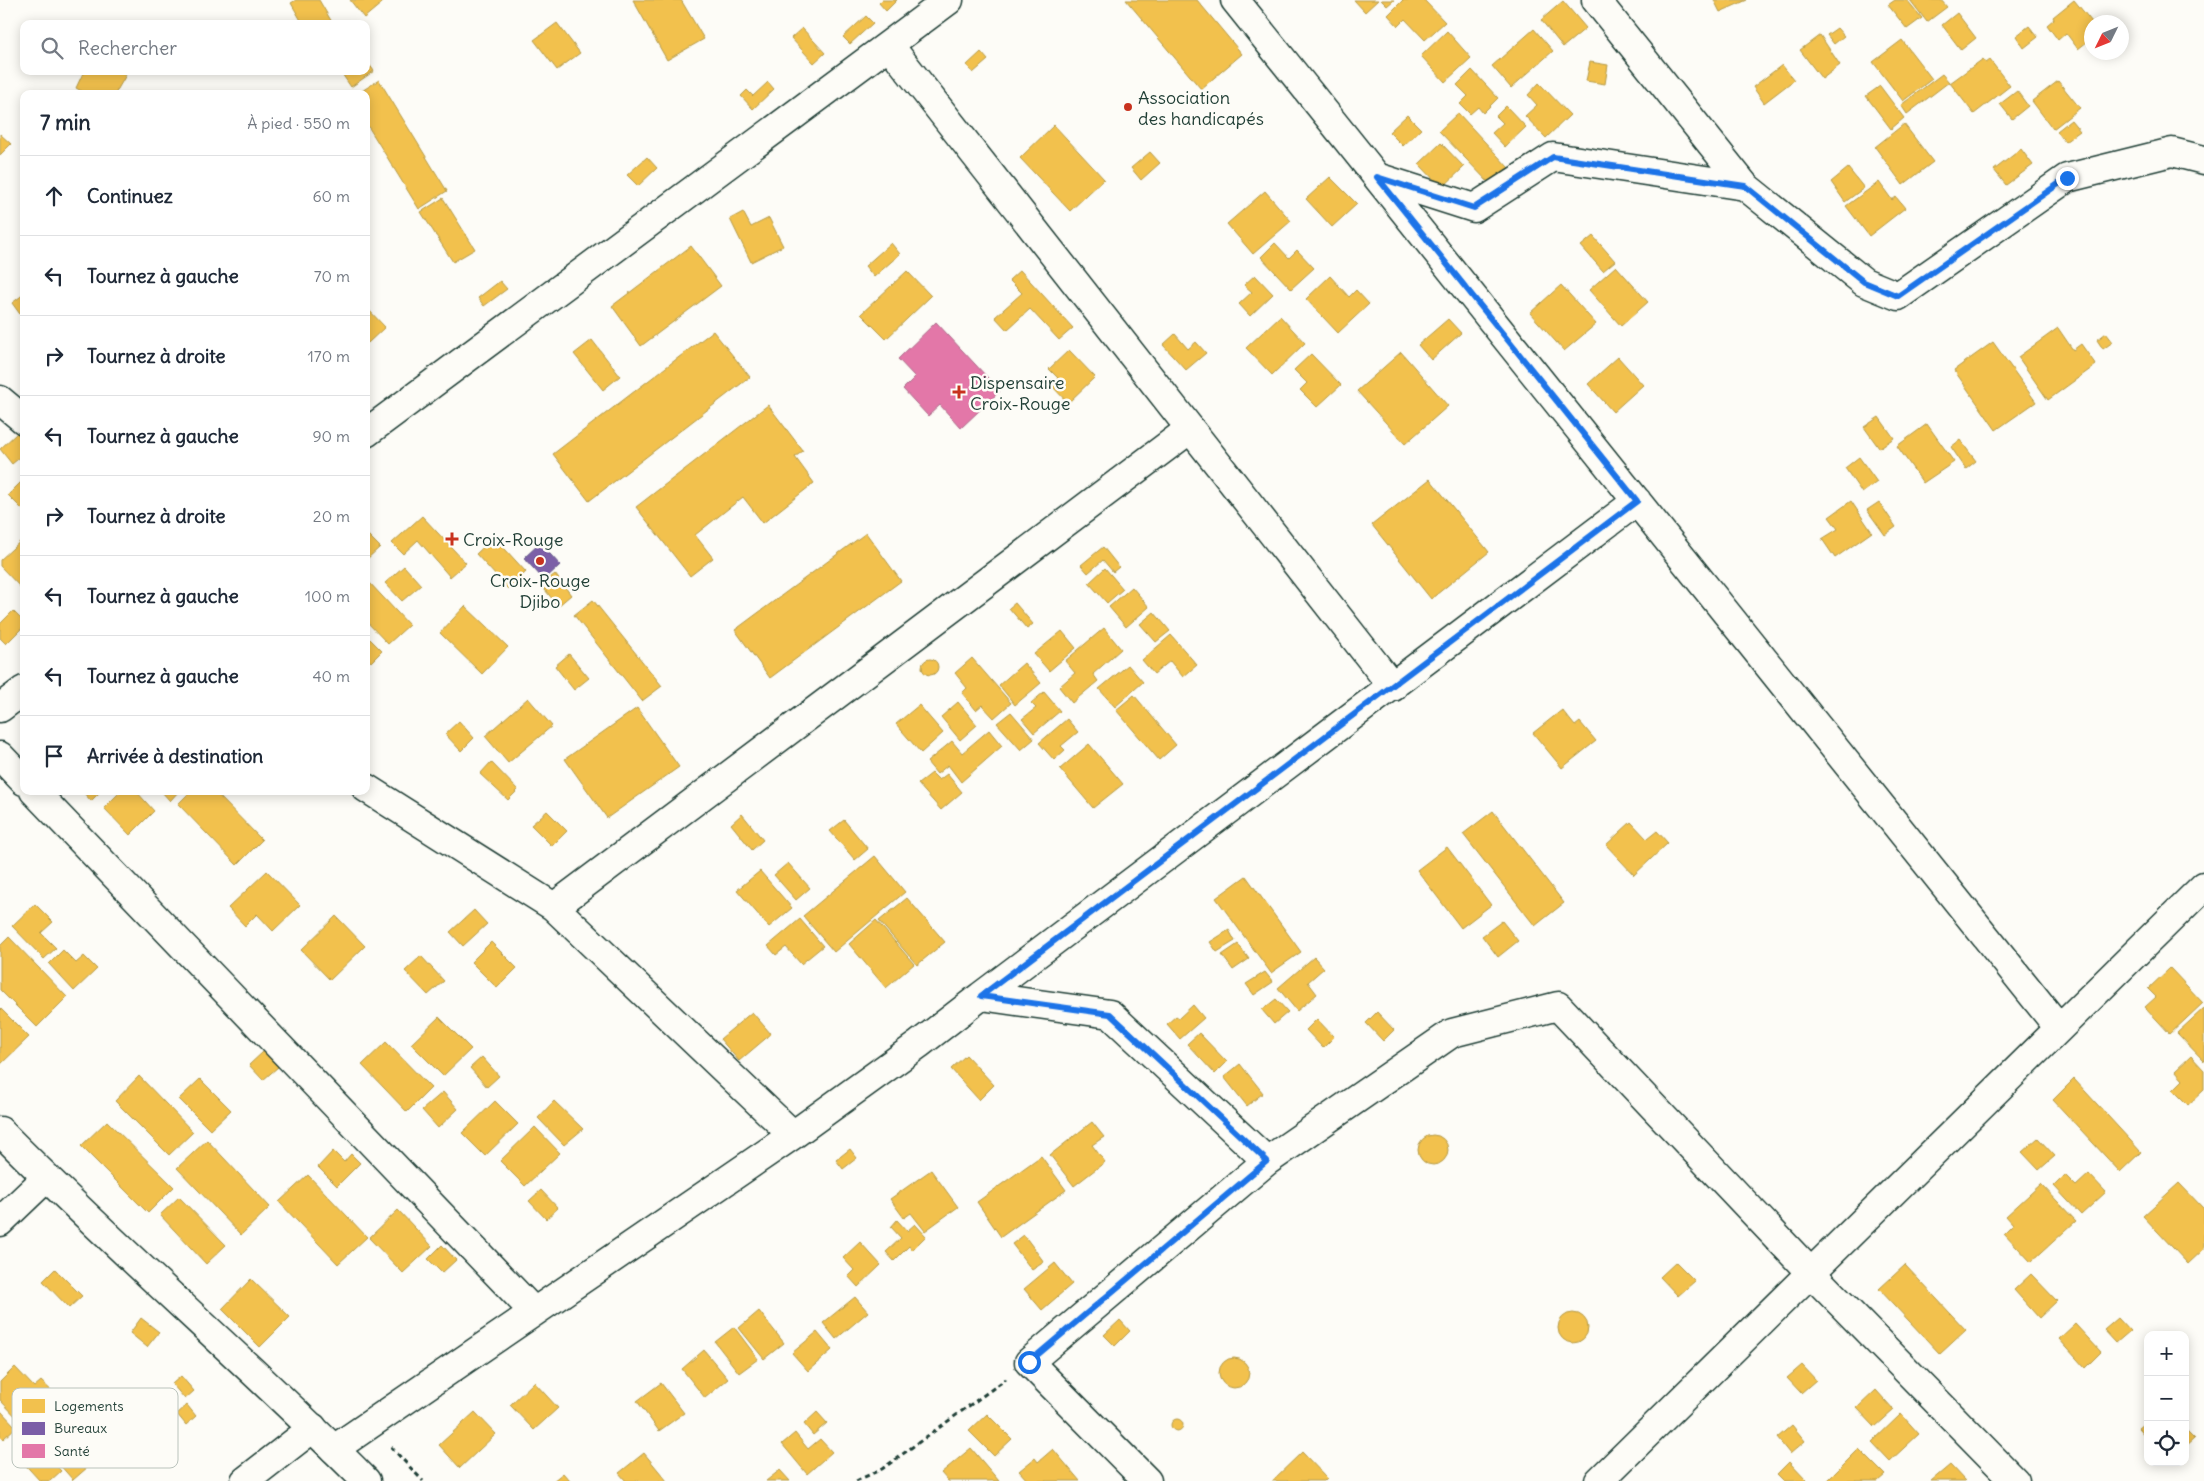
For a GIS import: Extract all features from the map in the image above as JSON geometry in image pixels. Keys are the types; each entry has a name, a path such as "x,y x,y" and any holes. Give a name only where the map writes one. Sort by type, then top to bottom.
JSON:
{"street":[{"path":"370,430 949,0"},
{"path":"1234,0 2059,1028"},
{"path":"1596,0 1745,186 1864,282 1898,296 2067,178 2172,152 2204,160"},
{"path":"888,45 1393,687"},
{"path":"1377,177 1474,208 1553,157 1745,186"},
{"path":"0,400 20,417"},
{"path":"554,907 1190,429"},
{"path":"334,1449 793,1135 919,1044 1637,501"},
{"path":"0,708 20,693"},
{"path":"0,756 20,777"},
{"path":"370,791 554,907 793,1135"},
{"path":"38,795 534,1312"},
{"path":"1599,1481 2204,886"},
{"path":"981,996 1110,1014 1267,1161"},
{"path":"1147,1481 1029,1362 1267,1161 1452,1033 1558,1006 1810,1272 2015,1481"},
{"path":"0,1131 46,1178 313,1428 366,1481"},
{"path":"0,1222 46,1178"},
{"path":"245,1481 313,1428"}],"path":[{"path":"856,1481 882,1469 1029,1362"},
{"path":"371,1424 423,1481"}],"building: Logements":[{"path":"296,0 319,0 331,20 301,20 291,3"},
{"path":"350,0 380,0 382,3 364,18"},
{"path":"633,0 681,0 704,39 667,60"},
{"path":"882,0 897,0 886,11 879,3"},
{"path":"1126,0 1197,0 1242,54 1201,89"},
{"path":"1354,0 1378,0 1365,12"},
{"path":"1381,0 1394,0 1387,6"},
{"path":"1403,0 1424,0 1445,22 1425,40 1405,19 1398,26 1388,15"},
{"path":"1714,0 1747,0 1720,12"},
{"path":"1895,0 1907,0 1922,18 1907,29 1888,5"},
{"path":"1910,0 1941,0 1947,7 1927,22"},
{"path":"2074,0 2086,15 2084,15 2084,44 2078,49 2066,33 2058,40 2047,25 2054,19 2053,17"},
{"path":"1563,1 1586,28 1563,47 1541,20"},
{"path":"1957,13 1976,38 1961,50 1942,25"},
{"path":"866,16 873,23 850,44 843,37"},
{"path":"557,23 580,53 557,70 534,40"},
{"path":"2029,26 2038,37 2024,48 2016,36"},
{"path":"802,28 825,53 814,63 791,38"},
{"path":"1837,28 1844,36 1834,44 1827,35"},
{"path":"1534,29 1553,51 1511,88 1492,66"},
{"path":"1447,31 1471,58 1445,82 1421,56"},
{"path":"1820,35 1840,65 1822,79 1800,50"},
{"path":"1902,40 1932,79 1903,101 1873,62"},
{"path":"981,52 988,60 973,73 967,65"},
{"path":"1983,59 1986,63 1990,60 2010,86 1974,114 1950,83"},
{"path":"1590,62 1608,65 1605,84 1586,81"},
{"path":"1782,65 1794,80 1764,103 1753,87"},
{"path":"370,66 374,71 370,74"},
{"path":"1472,70 1498,98 1483,113 1478,107 1470,114 1460,104 1468,96 1457,85"},
{"path":"1942,74 1949,82 1907,114 1901,105"},
{"path":"82,75 126,75 117,90 80,90 76,88"},
{"path":"343,75 368,75 351,87"},
{"path":"379,80 447,191 419,209 370,129 370,90 363,90"},
{"path":"2058,81 2080,108 2053,129 2032,101"},
{"path":"768,82 774,89 753,109 741,96 747,90 753,96"},
{"path":"1539,83 1570,115 1546,138 1525,116 1537,105 1528,95"},
{"path":"1880,86 1904,118 1891,129 1866,96"},
{"path":"2017,91 2028,106 2012,119 2000,104"},
{"path":"1506,106 1526,127 1505,147 1492,133 1503,123 1496,116"},
{"path":"1458,113 1509,168 1491,185 1439,131"},
{"path":"1407,115 1421,129 1403,146 1389,132"},
{"path":"2071,120 2080,131 2065,142 2057,131"},
{"path":"1904,124 1933,162 1903,185 1875,147"},
{"path":"1054,125 1104,179 1070,211 1020,158"},
{"path":"0,134 11,144 0,155"},
{"path":"1441,143 1464,167 1442,188 1419,164"},
{"path":"2021,149 2033,165 2006,185 1994,170"},
{"path":"1150,152 1160,163 1141,180 1131,168"},
{"path":"647,157 657,168 638,186 627,175"},
{"path":"1848,168 1864,188 1845,202 1831,182"},
{"path":"1330,177 1357,204 1332,227 1306,199"},
{"path":"1879,182 1892,200 1896,197 1905,208 1869,236 1846,206"},
{"path":"1265,191 1291,221 1253,254 1227,224"},
{"path":"443,198 475,249 453,262 421,212"},
{"path":"743,212 751,227 769,218 783,246 751,262 730,219"},
{"path":"1593,236 1615,261 1603,271 1581,246"},
{"path":"891,243 900,254 874,277 865,266"},
{"path":"1275,243 1289,258 1297,250 1314,268 1291,289 1261,257"},
{"path":"691,246 721,286 641,346 612,306"},
{"path":"1616,266 1648,302 1621,326 1589,290"},
{"path":"1020,270 1073,328 1059,340 1030,309 1007,330 995,317 1022,293 1009,280"},
{"path":"907,271 931,296 886,339 861,314"},
{"path":"1255,275 1273,294 1250,316 1239,304 1252,292 1244,285"},
{"path":"1330,276 1349,297 1356,290 1369,304 1338,333 1306,299"},
{"path":"500,281 507,289 484,306 478,298"},
{"path":"1561,285 1596,324 1564,351 1530,313"},
{"path":"20,297 20,314 12,303"},
{"path":"370,311 385,327 370,341"},
{"path":"1280,316 1305,343 1272,375 1246,348"},
{"path":"1448,319 1461,333 1431,360 1418,345"},
{"path":"2058,328 2073,350 2081,344 2096,365 2048,400 2018,357"},
{"path":"713,331 750,377 589,501 553,454"},
{"path":"2106,333 2113,342 2103,349 2097,340"},
{"path":"1175,334 1188,349 1196,342 1206,353 1186,370 1163,345"},
{"path":"592,340 620,376 603,390 574,354"},
{"path":"1993,342 2036,402 1996,430 1954,370"},
{"path":"1069,350 1095,377 1068,403 1051,385 1058,378 1049,369"},
{"path":"1401,352 1448,406 1405,444 1357,391"},
{"path":"1311,354 1341,385 1317,407 1300,390 1307,383 1294,370"},
{"path":"1618,357 1643,385 1613,412 1588,384"},
{"path":"768,405 803,451 795,457 814,483 763,523 743,497 695,535 713,558 690,576 636,507"},
{"path":"1879,417 1894,438 1879,448 1864,427"},
{"path":"1927,424 1954,462 1923,483 1897,446"},
{"path":"17,433 20,436 20,457 12,464 0,449"},
{"path":"1960,440 1976,461 1966,469 1951,447"},
{"path":"1859,457 1877,482 1862,493 1845,468"},
{"path":"1430,479 1489,552 1431,599 1372,525"},
{"path":"20,483 20,507 8,495"},
{"path":"1851,501 1872,532 1835,558 1822,539 1838,529 1829,517"},
{"path":"1879,502 1896,527 1885,535 1867,510"},
{"path":"422,516 466,563 450,577 418,540 403,554 392,543"},
{"path":"866,533 901,581 770,678 735,630"},
{"path":"370,537 380,547 370,556"},
{"path":"494,537 526,572 508,589 476,554"},
{"path":"20,542 20,587 0,566 0,560"},
{"path":"1103,547 1119,567 1113,572 1103,560 1088,573 1081,565"},
{"path":"404,566 421,585 402,601 385,583"},
{"path":"1105,568 1123,589 1107,603 1089,583"},
{"path":"555,574 571,595 558,606 541,585"},
{"path":"370,583 409,625 388,644 370,625"},
{"path":"1132,587 1149,607 1126,627 1109,607"},
{"path":"593,600 662,686 642,701 574,615"},
{"path":"1015,603 1033,624 1027,629 1009,608"},
{"path":"465,606 508,647 482,674 440,633"},
{"path":"13,611 20,618 20,630 6,644 0,638 0,624"},
{"path":"1154,612 1170,631 1156,642 1140,624"},
{"path":"1104,628 1121,649 1093,674 1098,681 1072,703 1059,687 1075,673 1065,661"},
{"path":"1062,631 1076,648 1049,671 1034,654"},
{"path":"1171,635 1197,665 1183,677 1170,661 1154,674 1142,660"},
{"path":"370,639 382,651 370,661"},
{"path":"569,654 589,678 574,690 555,666"},
{"path":"972,658 1011,703 994,718 982,705 976,710 962,693 967,688 955,673"},
{"path":"930,659 938,667 930,675 922,667"},
{"path":"1024,663 1041,683 1015,705 999,685"},
{"path":"1128,665 1143,682 1115,707 1099,689"},
{"path":"1044,692 1060,711 1034,733 1022,719 1036,708 1031,703"},
{"path":"1134,695 1176,745 1159,760 1116,710"},
{"path":"528,698 552,726 508,763 485,736"},
{"path":"958,702 977,725 960,740 941,717"},
{"path":"919,705 943,733 921,753 896,724"},
{"path":"637,708 679,767 607,818 565,759"},
{"path":"1562,710 1575,726 1580,722 1596,741 1562,768 1533,733"},
{"path":"1011,712 1034,739 1021,750 997,723"},
{"path":"1067,719 1078,732 1061,746 1065,750 1054,760 1039,743"},
{"path":"459,721 474,738 461,751 445,734"},
{"path":"989,730 1002,746 961,782 948,765 937,774 927,762 952,741 962,753"},
{"path":"1089,744 1123,784 1093,808 1060,769"},
{"path":"491,762 518,790 508,800 480,774"},
{"path":"932,773 939,780 947,774 962,792 941,810 918,784"},
{"path":"86,795 97,795 91,801"},
{"path":"117,795 140,795 154,811 130,835 104,808"},
{"path":"165,795 175,795 170,801"},
{"path":"187,795 218,795 262,840 237,865 178,804"},
{"path":"547,811 567,831 552,846 531,825"},
{"path":"1493,811 1564,903 1535,926 1463,834"},
{"path":"742,814 763,840 752,850 731,824"},
{"path":"844,820 868,849 855,860 830,831"},
{"path":"1631,822 1647,839 1657,831 1668,843 1634,875 1606,845"},
{"path":"1447,847 1491,905 1461,928 1417,870"},
{"path":"875,856 905,892 834,952 803,916"},
{"path":"788,863 810,888 796,900 774,875"},
{"path":"267,871 300,905 273,931 257,914 245,926 228,908"},
{"path":"760,871 792,908 769,927 737,890"},
{"path":"1246,876 1301,952 1271,973 1216,898"},
{"path":"907,898 945,942 917,965 879,921"},
{"path":"35,904 53,922 41,933 56,948 44,959 12,926"},
{"path":"474,910 487,924 463,946 450,932"},
{"path":"336,916 365,946 330,980 301,950"},
{"path":"800,919 823,946 801,964 786,947 776,955 768,946"},
{"path":"876,920 914,964 886,988 849,944"},
{"path":"1502,921 1518,941 1498,957 1482,936"},
{"path":"1229,930 1235,941 1217,952 1210,942"},
{"path":"9,937 67,997 37,1027 0,990 0,946"},
{"path":"491,942 517,968 497,988 471,962"},
{"path":"1238,944 1249,959 1233,970 1222,955"},
{"path":"63,950 76,963 84,956 97,969 74,991 49,964"},
{"path":"421,956 444,981 428,995 405,971"},
{"path":"1314,957 1324,968 1308,982 1317,994 1297,1011 1278,988"},
{"path":"2170,968 2203,1003 2170,1034 2145,1007 2156,997 2148,989"},
{"path":"1265,972 1273,982 1254,995 1246,984"},
{"path":"1276,999 1288,1012 1274,1024 1262,1010"},
{"path":"1193,1005 1204,1018 1180,1039 1167,1024 1176,1016 1179,1018"},
{"path":"0,1008 29,1037 0,1065"},
{"path":"2204,1008 2204,1061 2177,1033"},
{"path":"752,1012 771,1034 739,1061 720,1039"},
{"path":"1377,1012 1394,1030 1383,1041 1366,1023"},
{"path":"439,1017 471,1049 443,1076 411,1044"},
{"path":"1317,1019 1334,1037 1323,1048 1306,1030"},
{"path":"1199,1033 1227,1062 1215,1074 1187,1044"},
{"path":"386,1042 431,1088 407,1112 362,1065"},
{"path":"264,1051 278,1067 263,1080 249,1065"},
{"path":"966,1055 994,1085 979,1100 951,1069"},
{"path":"2191,1056 2204,1070 2204,1090 2188,1105 2173,1090 2183,1080 2175,1071"},
{"path":"482,1057 499,1076 487,1087 470,1068"},
{"path":"1240,1064 1263,1093 1247,1106 1224,1077"},
{"path":"139,1076 193,1132 169,1155 115,1101"},
{"path":"200,1079 231,1110 210,1130 179,1099"},
{"path":"2074,1079 2141,1152 2120,1172 2053,1100"},
{"path":"443,1092 458,1109 438,1128 422,1110"},
{"path":"495,1101 518,1124 485,1156 462,1133"},
{"path":"554,1101 583,1129 564,1145 538,1118"},
{"path":"107,1121 174,1187 148,1213 81,1146"},
{"path":"1092,1122 1104,1137 1092,1145 1105,1162 1074,1186 1050,1155"},
{"path":"535,1127 560,1153 525,1186 500,1161"},
{"path":"1433,1135 1444,1139 1448,1150 1444,1161 1433,1165 1422,1161 1418,1150 1422,1139"},
{"path":"2038,1138 2055,1156 2039,1170 2022,1152"},
{"path":"207,1140 270,1207 241,1235 177,1168"},
{"path":"850,1149 857,1158 843,1169 836,1160"},
{"path":"333,1151 344,1162 351,1154 360,1163 337,1186 318,1167"},
{"path":"1041,1156 1066,1190 1001,1237 977,1202"},
{"path":"931,1170 958,1207 925,1231 911,1213 904,1218 890,1199"},
{"path":"2089,1174 2106,1192 2081,1215 2054,1186 2065,1175 2076,1186"},
{"path":"308,1175 367,1237 338,1264 279,1202"},
{"path":"2179,1183 2204,1209 2204,1249 2188,1264 2143,1216"},
{"path":"2041,1184 2076,1221 2031,1262 2004,1233 2013,1224 2006,1216"},
{"path":"541,1190 558,1208 546,1219 529,1201"},
{"path":"179,1197 226,1245 206,1264 160,1215"},
{"path":"398,1210 432,1246 403,1273 369,1238"},
{"path":"897,1220 907,1231 915,1224 926,1236 912,1250 909,1246 894,1261 886,1252 901,1238 891,1227"},
{"path":"1024,1235 1044,1262 1032,1270 1012,1244"},
{"path":"860,1242 881,1265 858,1287 848,1276 854,1270 843,1258"},
{"path":"442,1245 456,1260 442,1273 428,1259"},
{"path":"1676,1262 1695,1281 1678,1296 1660,1277"},
{"path":"1055,1263 1072,1284 1042,1310 1024,1289"},
{"path":"1905,1265 1966,1330 1940,1354 1879,1289"},
{"path":"55,1269 82,1296 69,1308 43,1281"},
{"path":"2031,1274 2057,1301 2039,1318 2014,1290"},
{"path":"251,1279 290,1317 260,1347 222,1309"},
{"path":"855,1297 868,1312 836,1339 823,1323"},
{"path":"759,1311 784,1343 764,1359 739,1328"},
{"path":"1573,1313 1584,1317 1588,1328 1584,1339 1573,1343 1562,1339 1558,1328 1562,1317"},
{"path":"141,1318 159,1332 147,1347 130,1333"},
{"path":"2118,1318 2130,1331 2116,1343 2104,1330"},
{"path":"1120,1320 1130,1331 1115,1346 1104,1335"},
{"path":"2075,1324 2101,1352 2085,1368 2059,1339"},
{"path":"734,1327 758,1359 739,1373 715,1342"},
{"path":"817,1332 832,1350 808,1371 792,1353"},
{"path":"704,1350 728,1379 705,1398 682,1369"},
{"path":"1234,1358 1245,1362 1249,1373 1245,1384 1234,1388 1223,1384 1219,1373 1223,1362"},
{"path":"1802,1365 1816,1380 1801,1393 1787,1378"},
{"path":"15,1367 34,1387 41,1381 49,1388 12,1388 12,1413 0,1400 0,1382"},
{"path":"181,1376 194,1391 185,1399 178,1391 178,1388 172,1384"},
{"path":"534,1382 558,1408 534,1430 510,1405"},
{"path":"661,1383 684,1413 659,1431 637,1401"},
{"path":"1876,1390 1894,1410 1875,1427 1857,1408"},
{"path":"187,1405 196,1416 186,1425 178,1413"},
{"path":"0,1410 12,1423 12,1431 3,1439 0,1436"},
{"path":"475,1412 496,1434 460,1468 439,1445"},
{"path":"817,1412 827,1423 813,1435 804,1424"},
{"path":"987,1414 1012,1439 994,1456 969,1431"},
{"path":"1901,1414 1919,1434 1890,1461 1872,1442"},
{"path":"1179,1419 1182,1420 1182,1430 1175,1431 1172,1430 1171,1423 1172,1420"},
{"path":"2144,1423 2144,1435 2138,1428"},
{"path":"1792,1425 1805,1441 1790,1454 1777,1438"},
{"path":"795,1433 808,1449 820,1439 832,1452 807,1474 782,1444"},
{"path":"2189,1434 2194,1439 2189,1443"},
{"path":"971,1448 999,1481 948,1481 941,1473"},
{"path":"1053,1449 1080,1481 1028,1481 1019,1471 1035,1458 1038,1462"},
{"path":"1859,1449 1885,1475 1878,1481 1827,1481"},
{"path":"1302,1452 1327,1478 1324,1481 1272,1481"},
{"path":"644,1453 667,1481 626,1481 619,1473"},
{"path":"1789,1462 1807,1481 1784,1481 1777,1474"},
{"path":"1950,1465 1965,1481 1931,1481"},
{"path":"28,1468 58,1468 61,1471 50,1481 40,1481"},
{"path":"62,1468 87,1468 73,1480"},
{"path":"780,1470 790,1481 766,1481"},
{"path":"563,1473 570,1481 553,1481"}],"building: Bureaux":[{"path":"540,543 560,565 544,580 524,558"}],"building: Santé":[{"path":"936,322 1000,391 961,428 940,405 928,416 903,389 915,377 898,359"}],"place":[{"name":"Association des handicapés","path":"1128,107"},
{"name":"Dispensaire Croix-Rouge","path":"959,392"},
{"name":"Croix-Rouge","path":"452,539"},
{"name":"Croix-Rouge Djibo","path":"540,561"}],"route":[{"path":"1029,1362 1267,1161 1110,1014 981,996 1393,687 1637,501 1377,177 1474,208 1553,157 1745,186 1864,282 1898,296 2067,178"}]}
